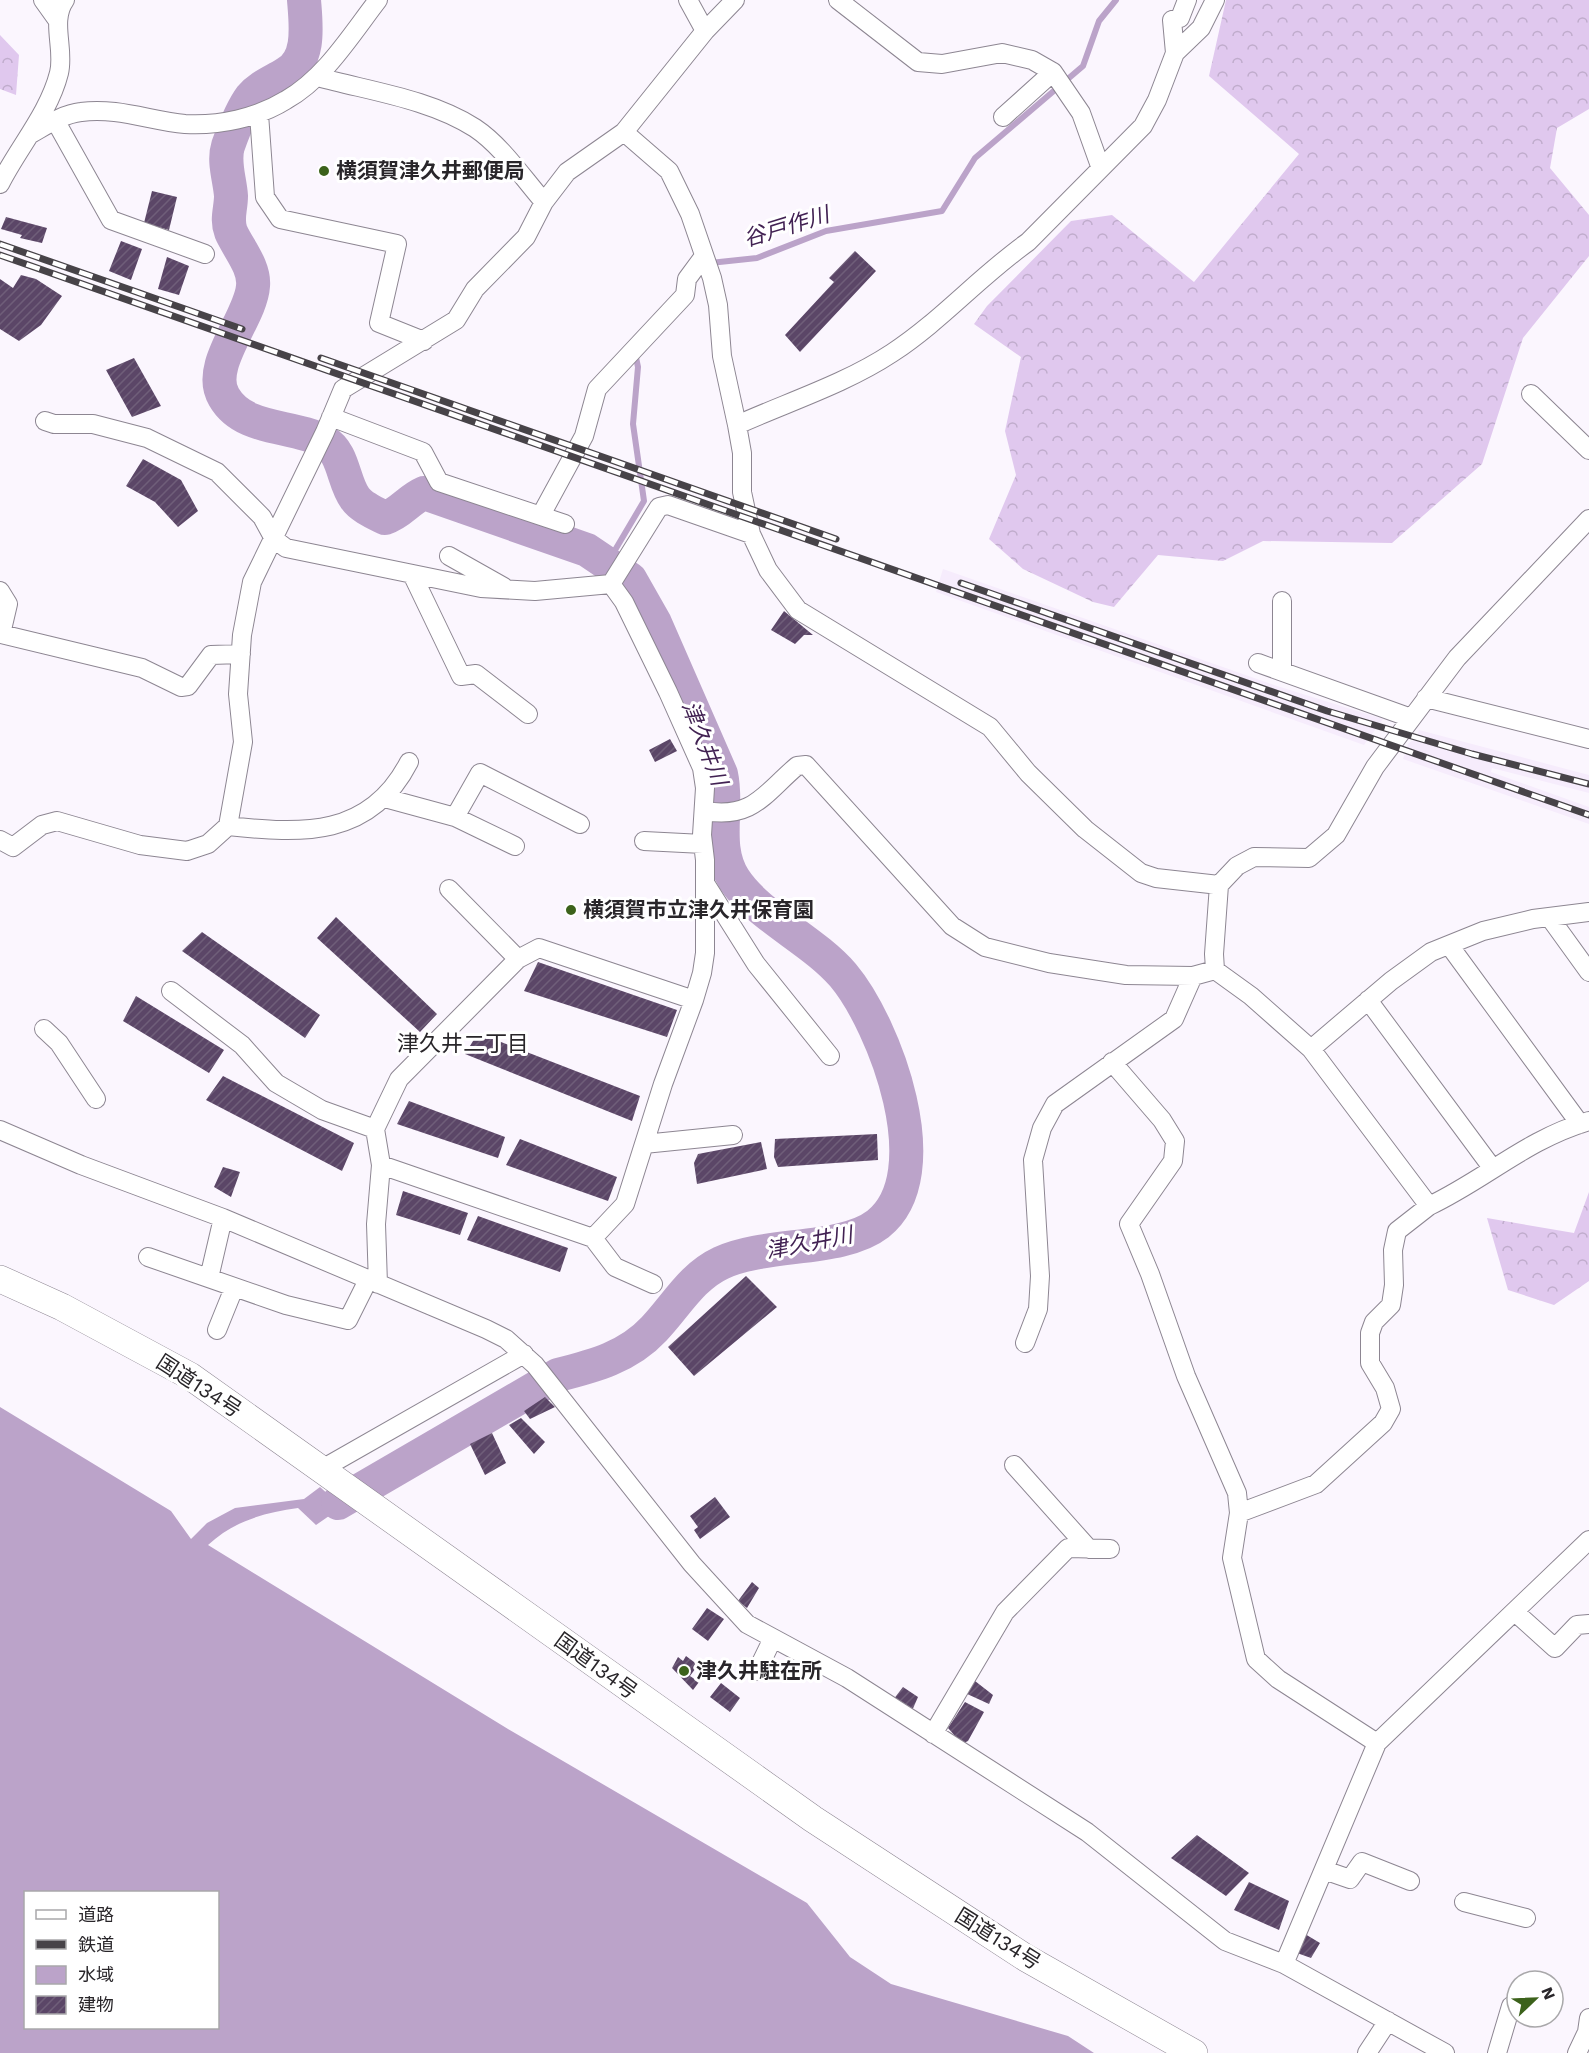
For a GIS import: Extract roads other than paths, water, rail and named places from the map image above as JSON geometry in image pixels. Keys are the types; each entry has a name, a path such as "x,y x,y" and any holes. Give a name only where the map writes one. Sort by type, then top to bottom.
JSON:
{"highway":[{"name":"国道134号","path":"0,1279 62,1307 190,1376 374,1505 604,1673 813,1819 1026,1958 1194,2053"}],"street":[{"path":"43,0 58,21"},
{"path":"0,184 14,155 32,134 59,72 58,9 65,0"},
{"path":"32,134 55,120 80,112 108,112 185,124 228,121 255,114 287,100 318,77 378,0"},
{"path":"688,0 705,31"},
{"path":"0,840 12,847 42,825 57,821 140,845 187,851 208,844 228,826 243,742 238,694 241,654 252,582 343,389 456,320 475,289 526,237 544,202 567,172 624,132 705,31 735,0"},
{"path":"838,0 918,62 942,64 1002,53 1032,60 1053,72 1081,113 1100,166"},
{"path":"1175,53 1172,20 1180,18 1187,0"},
{"path":"737,425 862,370 893,353 947,311 1005,258 1028,242 1100,166 1143,126 1157,100 1175,53 1201,28 1215,0"},
{"path":"1003,117 1053,72"},
{"path":"318,77 435,108 475,128 492,143 544,202"},
{"path":"255,114 265,197 280,219 397,244 379,323 424,341"},
{"path":"55,120 111,220 206,254"},
{"path":"624,132 669,171 690,214 718,305 722,356 742,453 742,492 752,534 768,570 798,610 990,726 1028,773 1085,829 1141,873 1156,878 1219,885"},
{"path":"541,515 584,436 597,389 685,295 687,279 704,256"},
{"path":"1531,394 1589,450"},
{"path":"45,421 54,424 93,424 147,438 217,472 262,517 274,539 286,548 296,551 481,588 511,591 616,576"},
{"path":"328,424 423,452 439,482 565,525"},
{"path":"593,1238 625,1204 694,1000 705,953 703,844 709,812 702,768 697,751 624,602 616,576 659,507 668,505 752,534"},
{"path":"1215,970 1219,885 1236,866 1254,857 1308,858 1321,849 1336,834 1375,767 1457,658 1589,519"},
{"path":"449,556 511,591"},
{"path":"412,574 461,676 476,674 528,714"},
{"path":"0,591 8,604 1,634 142,668 181,687 188,686 211,655 241,654"},
{"path":"1281,671 1282,601"},
{"path":"1258,663 1411,718"},
{"path":"1426,698 1589,739"},
{"path":"228,826 306,832 339,825 384,798 398,784 409,762"},
{"path":"709,812 735,814 750,808 797,766 806,765 952,926 985,947 1049,963 1126,975 1193,976 1215,970"},
{"path":"455,817 480,773 580,824"},
{"path":"384,798 455,817 515,846"},
{"path":"644,841 703,844"},
{"path":"705,883 756,964 830,1056"},
{"path":"449,889 518,959"},
{"path":"1311,1049 1368,1000 1431,952 1483,931 1589,912"},
{"path":"1550,918 1589,972"},
{"path":"1239,1513 1316,1484 1383,1422 1391,1409 1385,1388 1370,1363 1370,1333 1374,1322 1390,1305 1394,1285 1392,1250 1397,1231 1429,1206 1465,1189 1510,1156 1540,1140 1584,1122 1449,945"},
{"path":"148,1257 286,1305 348,1320 373,1282 381,1165 375,1129 399,1079 518,959 539,948 694,1000"},
{"path":"1215,970 1251,996 1311,1049 1429,1206"},
{"path":"1025,1343 1038,1309 1039,1298 1039,1252 1033,1160 1042,1128 1055,1104 1174,1019 1193,976"},
{"path":"171,991 242,1045 276,1083 322,1110 375,1129"},
{"path":"1368,1000 1493,1168"},
{"path":"44,1029 59,1043 96,1099"},
{"path":"1112,1062 1162,1120 1175,1141 1173,1161 1129,1224 1150,1274 1186,1376 1238,1493 1239,1513 1232,1558 1256,1659 1278,1679 1377,1743"},
{"path":"0,1130 81,1165 223,1218 486,1329 530,1359 692,1564 747,1624 847,1678 1087,1832 1225,1941 1284,1964 1445,2053"},
{"path":"644,1144 733,1135"},
{"path":"381,1165 593,1238 615,1267 654,1284"},
{"path":"209,1278 223,1218"},
{"path":"217,1330 234,1288"},
{"path":"322,1469 530,1359"},
{"path":"1014,1465 1089,1549"},
{"path":"1284,1964 1377,1743 1589,1540"},
{"path":"933,1734 1005,1612 1068,1548 1110,1549"},
{"path":"1515,1612 1556,1648 1577,1624 1589,1623"},
{"path":"757,1671 773,1638"},
{"path":"1324,1870 1350,1879 1362,1862 1410,1881"},
{"path":"1464,1902 1526,1918"},
{"path":"1577,2053 1587,2032 1589,2018"},
{"path":"1367,2053 1388,2021"},
{"path":"1497,2053 1505,2026"}],"water":[{"path":"0,1407 171,1511 191,1539 207,1523 235,1508 304,1499 320,1487 342,1507 316,1525 298,1508 285,1510 239,1524 208,1545 508,1729 807,1903 850,1957 891,1984 1068,2036 1094,2053 0,2053"}],"waterway":[{"name":"津久井川","path":"304,0 306,31 299,60 293,68 251,97 228,146 226,165 231,196 230,227 249,265 253,286 245,312 220,371 220,385 224,397 233,408 257,422 313,436 325,442 340,460 355,498 364,507 385,518 424,493 587,550 630,579 655,623 721,774 724,854 734,879 757,905 831,962 859,998 875,1028 889,1063 900,1100 906,1136 905,1171 896,1201 878,1224 863,1233 845,1239 759,1252 721,1263 692,1284 654,1329 633,1347 597,1364 558,1375 338,1503"},
{"name":"谷戸作川","path":"710,263 757,258 826,231 942,211 975,158 1083,66 1099,21 1116,0"},
{"name":"谷戸作川","path":"608,562 644,501 633,424 638,367 635,353"}],"railway":[{"path":"0,244 242,329"},
{"path":"0,255 1589,815"},
{"path":"321,358 836,539"},
{"path":"961,583 1327,711 1472,754 1589,784"}],"place":[{"name":"横須賀津久井郵便局","path":"324,171"},
{"name":"横須賀市立津久井保育園","path":"571,910"},
{"name":"津久井駐在所","path":"684,1671"}],"district":[{"name":"津久井二丁目","path":"463,1043"}]}
